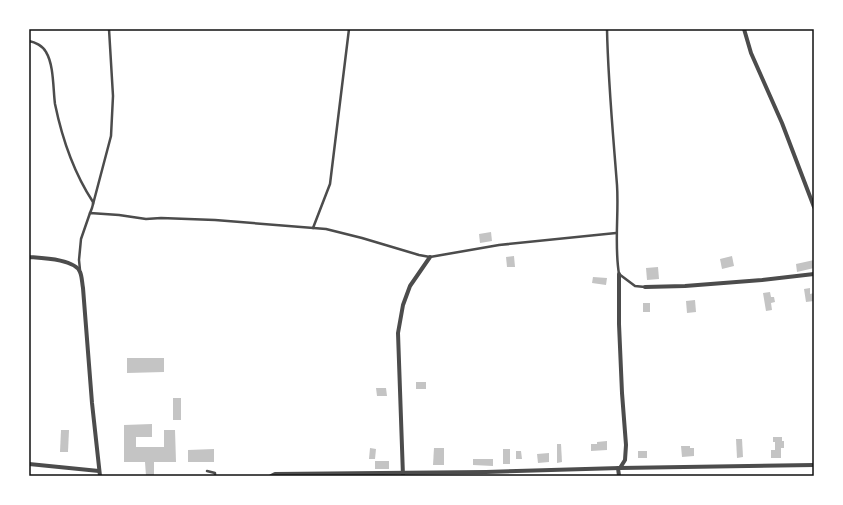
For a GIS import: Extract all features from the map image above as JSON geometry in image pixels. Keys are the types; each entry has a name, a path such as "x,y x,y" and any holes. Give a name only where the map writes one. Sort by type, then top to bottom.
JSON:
{"street":[{"path":"744,29 751,53 782,123 814,207"},
{"path":"29,257 67,262 75,266 80,271 83,288 92,403 100,474 29,464"},
{"path":"403,474 398,333 403,304 410,286 430,257"},
{"path":"619,274 618,324 626,445 625,460 619,468 619,476"},
{"path":"645,287 685,286 754,281 814,274"},
{"path":"271,476 275,474 403,474 619,468 814,465"}],"lane":[{"path":"80,271 79,260 81,239 92,208 111,136 113,96 109,29"},
{"path":"313,228 330,184 349,29"},
{"path":"607,29 609,92 618,209 616,233 617,264 619,274 635,286 645,287"},
{"path":"29,41 35,42 46,52 50,62 55,104 61,129 83,187 93,202 92,208"},
{"path":"90,213 146,219 161,218 264,223 292,227 326,229 430,257 499,245 616,233"},
{"path":"207,471 215,473 215,476"}],"building":[{"path":"491,232 492,241 480,243 479,234"},
{"path":"514,256 515,267 507,267 506,257"},
{"path":"732,256 734,266 722,269 720,259"},
{"path":"814,260 814,268 797,272 796,264"},
{"path":"658,267 659,279 647,280 646,268"},
{"path":"593,277 607,278 606,285 592,283"},
{"path":"810,288 810,294 814,293 814,301 806,302 804,289"},
{"path":"770,292 771,297 774,297 775,302 771,303 772,310 766,311 763,293"},
{"path":"695,300 696,312 687,313 686,301"},
{"path":"643,303 650,303 650,312 643,312"},
{"path":"127,358 164,358 164,372 127,373"},
{"path":"416,382 426,382 426,389 416,389"},
{"path":"376,388 386,388 387,396 377,396"},
{"path":"173,398 181,398 181,420 173,420"},
{"path":"152,424 152,437 136,437 136,447 164,447 164,430 175,430 176,462 154,462 154,476 146,476 145,462 124,462 124,425"},
{"path":"61,430 69,430 68,452 60,452"},
{"path":"773,437 782,437 782,441 784,441 784,448 781,448 781,458 771,458 771,450 775,450 775,442 773,442"},
{"path":"736,439 742,439 743,457 737,458"},
{"path":"607,441 607,450 591,451 591,444"},
{"path":"557,444 561,444 562,462 557,463"},
{"path":"681,446 690,446 690,448 694,448 694,456 682,457"},
{"path":"370,448 376,449 375,459 369,459"},
{"path":"434,448 444,448 444,465 433,465"},
{"path":"214,449 214,462 188,462 188,450"},
{"path":"503,449 510,449 510,464 503,464"},
{"path":"516,451 521,451 522,459 516,459"},
{"path":"638,451 647,451 647,458 638,458"},
{"path":"549,453 549,462 538,463 537,454"},
{"path":"473,459 493,459 493,466 473,465"},
{"path":"375,461 389,461 389,469 375,469"}]}
